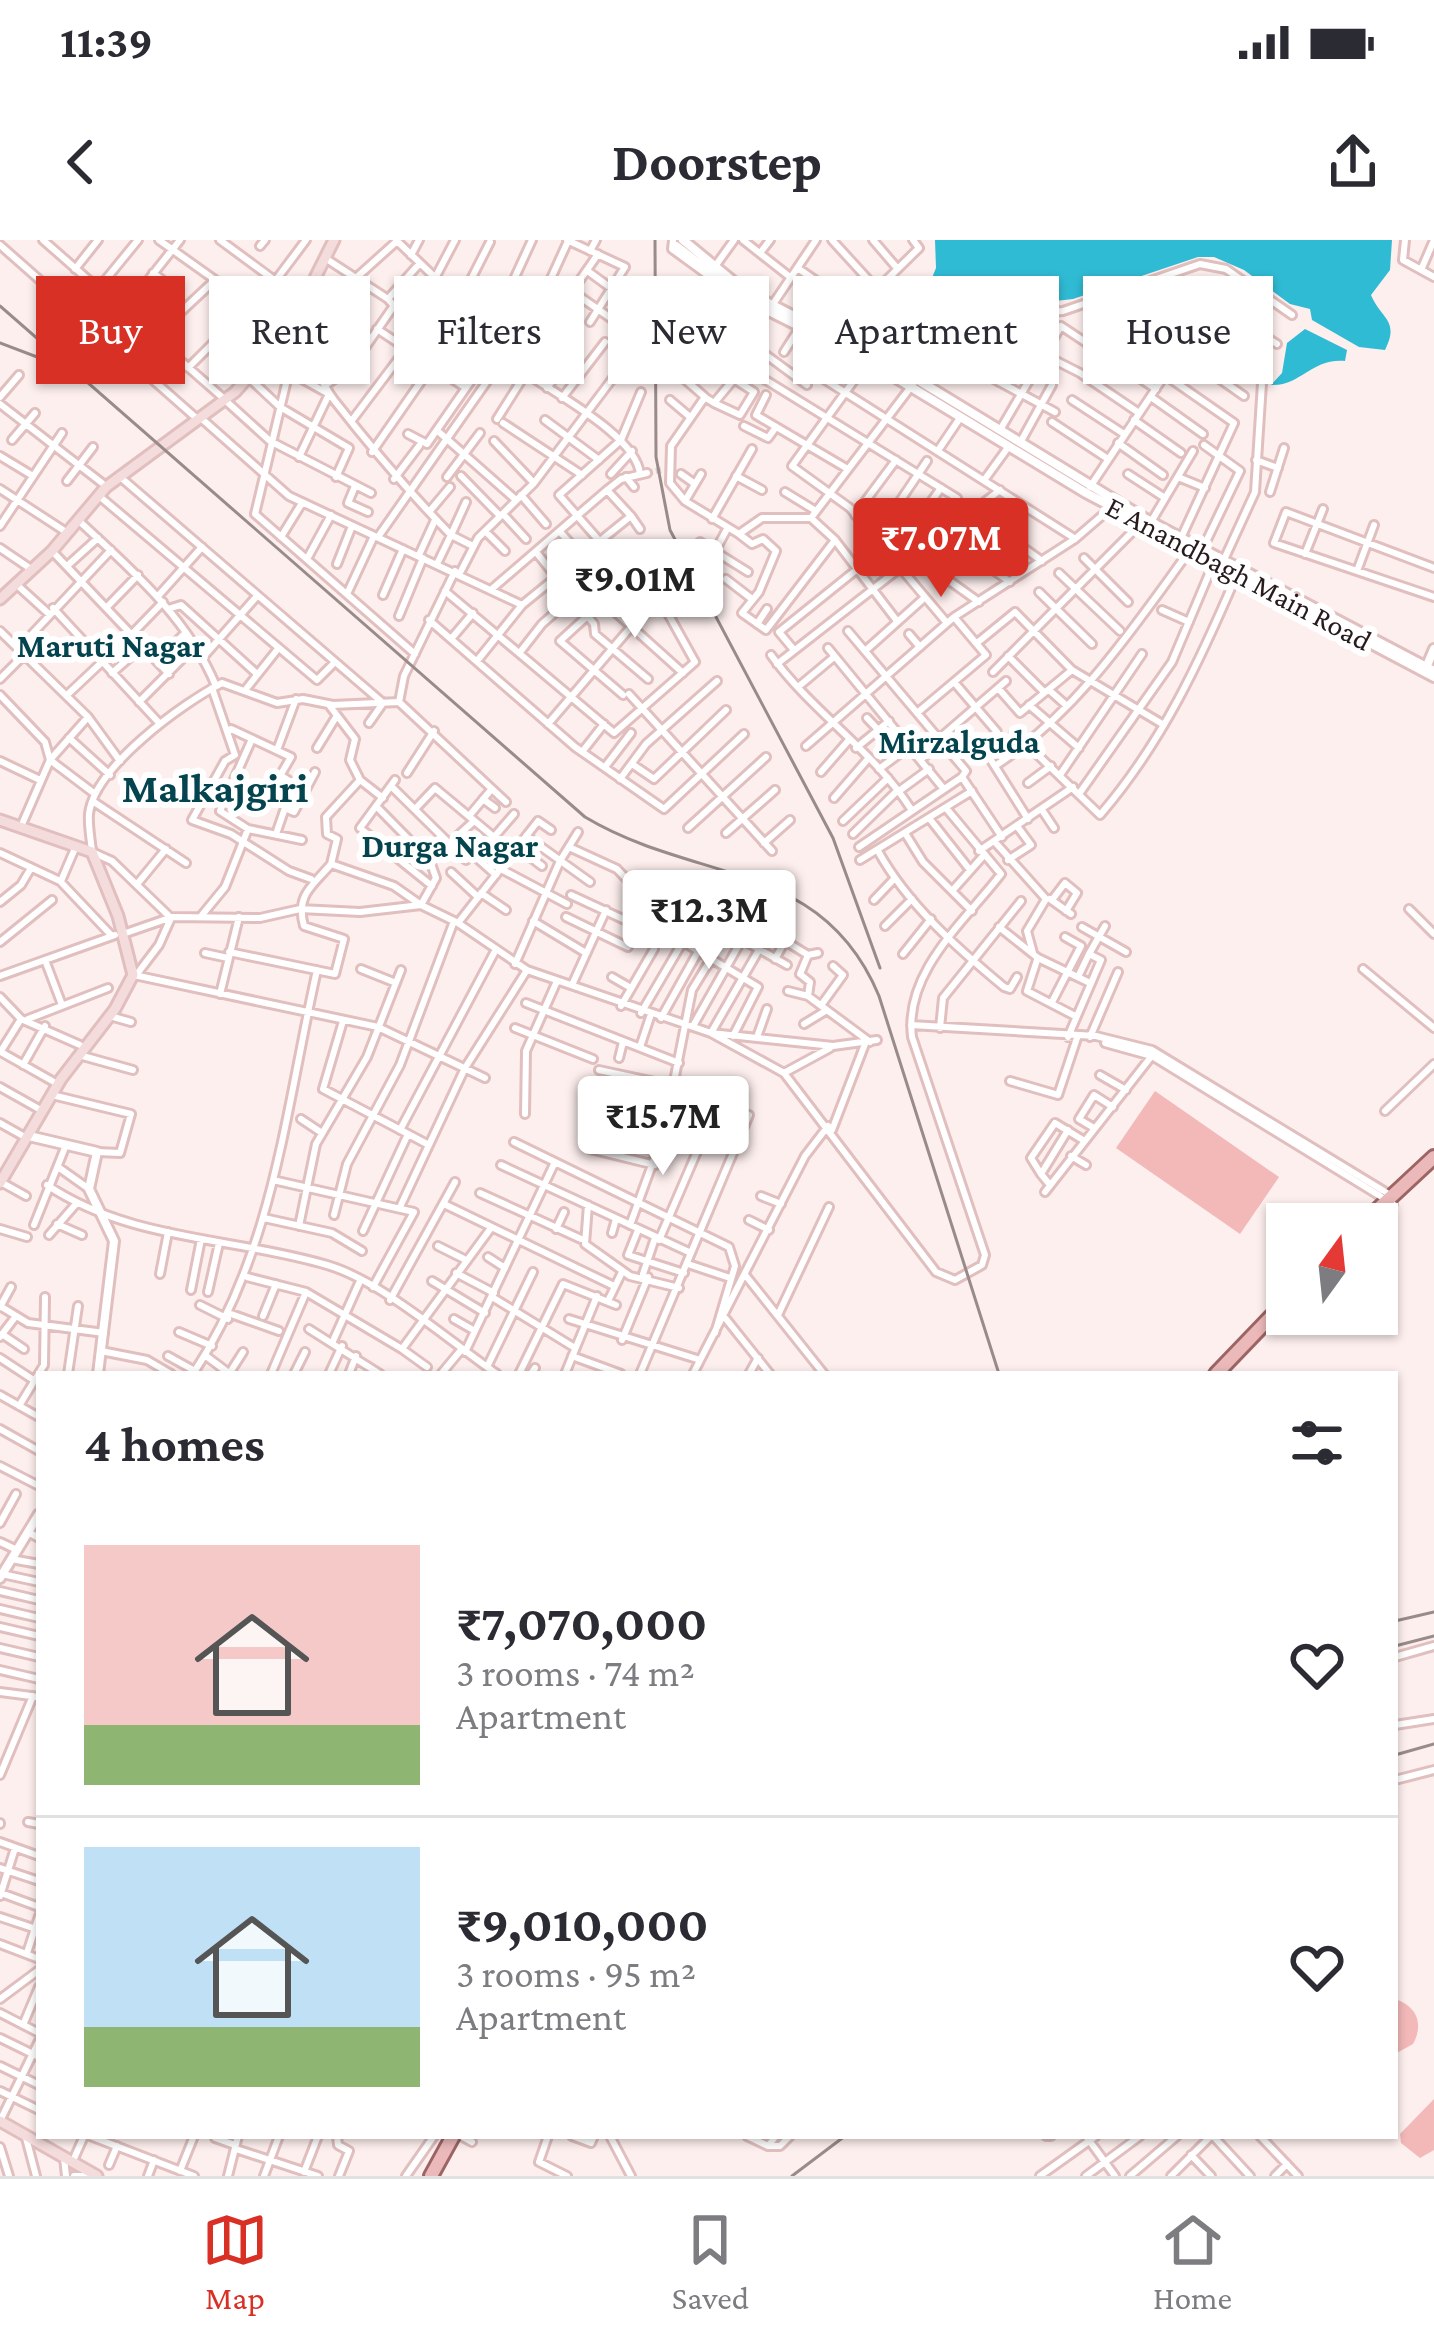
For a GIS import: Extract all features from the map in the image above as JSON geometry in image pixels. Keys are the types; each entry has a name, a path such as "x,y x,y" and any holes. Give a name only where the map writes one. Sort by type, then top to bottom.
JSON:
{"main road":[{"path":"316,276 333,240"},
{"path":"0,595 52,551 119,476 238,384"},
{"path":"0,595 102,483 199,418"},
{"path":"0,817 23,822 49,836"},
{"path":"0,817 95,858 133,975 110,1016 79,1050"},
{"path":"26,1136 39,1108 133,975"},
{"path":"0,1180 53,1089"},
{"path":"1390,1203 1434,1161"},
{"path":"1224,1370 1266,1326"},
{"path":"0,2121 36,2137"},
{"path":"434,2175 455,2139"},
{"path":"50,2141 68,2160 97,2176"}],"street":[{"path":"75,268 98,240"},
{"path":"109,276 138,240"},
{"path":"159,240 209,276"},
{"path":"151,276 180,240"},
{"path":"279,276 305,240"},
{"path":"411,255 419,240"},
{"path":"440,276 454,240"},
{"path":"516,276 532,240"},
{"path":"551,276 567,240 625,267 620,276"},
{"path":"584,279 596,240"},
{"path":"716,265 739,240 790,277"},
{"path":"760,253 770,240"},
{"path":"773,304 816,240"},
{"path":"832,240 865,276"},
{"path":"873,240 897,268"},
{"path":"888,276 919,248 913,240"},
{"path":"1405,240 1401,256 1434,277"},
{"path":"1420,270 1434,240"},
{"path":"222,241 270,276"},
{"path":"359,276 397,241 430,276"},
{"path":"49,242 84,276"},
{"path":"472,276 490,242"},
{"path":"704,276 671,248 680,242 729,276"},
{"name":"E Anandbagh Main Road","path":"680,242 724,276"},
{"path":"0,245 262,476 302,502 522,605"},
{"path":"325,258 354,276"},
{"path":"371,338 419,264"},
{"path":"1059,310 1200,264 1226,269 1292,315"},
{"path":"799,269 809,276"},
{"path":"589,272 608,286"},
{"path":"153,273 157,276"},
{"path":"185,308 209,286"},
{"path":"370,287 394,306"},
{"path":"590,322 608,295"},
{"path":"584,300 608,317"},
{"name":"E Anandbagh Main Road","path":"769,303 793,316"},
{"path":"1059,333 1065,326 1203,434"},
{"path":"377,329 394,342"},
{"path":"784,352 793,338"},
{"path":"562,398 605,342"},
{"path":"188,368 209,348"},
{"path":"769,357 807,385"},
{"path":"185,365 270,441 371,493"},
{"path":"352,421 394,365"},
{"path":"1059,365 1181,453"},
{"path":"19,375 0,401 102,483"},
{"path":"769,382 957,498"},
{"path":"248,384 349,448 335,477"},
{"path":"285,384 255,514 415,654"},
{"path":"308,384 329,394 394,478 451,535 473,546"},
{"path":"298,458 329,394 327,384"},
{"path":"372,452 419,384"},
{"path":"459,384 466,388"},
{"path":"408,434 426,445 469,384"},
{"path":"346,594 376,537 486,384"},
{"path":"520,384 500,421 582,476"},
{"path":"493,588 607,490 626,477 644,474 621,440 542,384"},
{"path":"547,388 550,384"},
{"path":"399,703 429,620 473,546 534,482 609,384"},
{"path":"689,384 705,398 740,415 754,392 742,384"},
{"path":"714,403 730,384"},
{"path":"832,384 1075,539"},
{"path":"854,384 792,466 855,515 923,599 986,655 917,713"},
{"path":"813,514 909,384"},
{"name":"E Anandbagh Main Road","path":"915,384 962,416 1237,574 1430,672"},
{"name":"E Anandbagh Main Road","path":"916,384 1000,430 1014,445"},
{"path":"1003,384 1055,412"},
{"path":"1000,430 1024,384"},
{"path":"1088,489 1160,384"},
{"path":"1178,384 1234,423 1181,538"},
{"path":"1227,384 1244,396"},
{"path":"952,891 998,839 1076,791 1172,662 1255,492 1262,384"},
{"path":"986,479 1052,385"},
{"path":"445,590 614,733 695,662 656,592 631,577 560,495 621,440 641,392"},
{"path":"766,395 756,415 847,468"},
{"path":"705,398 671,446 664,468 672,490 685,501 752,544 763,539 776,551 742,613 766,630 835,540"},
{"path":"670,400 691,418"},
{"path":"1072,400 1163,475"},
{"path":"12,440 35,412"},
{"path":"939,449 962,416"},
{"path":"544,420 599,460"},
{"path":"1052,422 1108,459"},
{"path":"744,426 768,439 776,428"},
{"path":"440,433 546,524"},
{"path":"399,616 432,515 480,433"},
{"path":"0,526 62,434"},
{"path":"494,441 534,482"},
{"path":"394,478 419,446"},
{"path":"1202,550 1239,476 1221,454 1204,446"},
{"path":"67,481 93,447"},
{"path":"1270,492 1283,448"},
{"path":"712,518 752,449"},
{"path":"611,474 632,451"},
{"path":"993,672 1146,521 1166,498 1192,452"},
{"path":"0,456 33,476"},
{"path":"855,515 896,460"},
{"path":"1256,460 1278,468"},
{"path":"869,533 892,513 927,461"},
{"path":"680,474 695,484"},
{"path":"685,501 701,474"},
{"path":"1128,474 1166,498"},
{"path":"119,476 383,703"},
{"path":"461,476 526,539"},
{"path":"736,476 763,490"},
{"path":"626,477 634,487"},
{"path":"1178,477 1205,488"},
{"path":"355,486 348,502 368,512"},
{"path":"794,650 779,632 917,521 941,488"},
{"path":"0,489 63,530"},
{"name":"E Anandbagh Main Road","path":"1088,489 1190,550 1430,672"},
{"path":"607,490 640,529"},
{"path":"777,664 1000,490"},
{"path":"785,492 813,514 897,622"},
{"path":"98,495 317,680 335,662"},
{"path":"280,537 302,502"},
{"path":"437,564 466,502"},
{"path":"1003,505 987,520 1042,560"},
{"path":"806,746 951,620 1075,539 1112,507"},
{"path":"1305,554 1323,508"},
{"path":"1434,568 1286,512 1274,544 1434,597"},
{"path":"739,534 762,518 813,514"},
{"path":"307,560 331,515"},
{"path":"600,541 631,516"},
{"path":"78,519 163,602 204,656 231,729 227,744 238,758"},
{"path":"1357,571 1374,525"},
{"path":"337,564 352,526"},
{"path":"706,568 727,529"},
{"path":"485,530 505,550"},
{"path":"561,533 598,574"},
{"path":"67,566 98,538"},
{"path":"700,542 748,572"},
{"path":"956,543 1010,582"},
{"path":"133,633 163,602 202,547"},
{"path":"0,548 28,567"},
{"path":"370,615 403,549"},
{"path":"0,679 51,611 111,550"},
{"path":"995,766 1028,745 1090,682 1190,550"},
{"path":"52,551 170,674"},
{"path":"536,553 587,615 595,634 648,679"},
{"path":"656,553 560,641 642,708 772,851"},
{"path":"477,661 522,605 581,556"},
{"path":"1084,558 1128,602"},
{"path":"521,651 616,559"},
{"path":"926,563 980,602"},
{"path":"1059,573 1120,631"},
{"path":"1014,732 1100,815 1192,681 1237,574"},
{"path":"107,608 138,575"},
{"path":"726,579 752,599"},
{"path":"16,584 51,611 160,724"},
{"path":"548,724 641,609 668,584"},
{"path":"1039,592 1092,644"},
{"path":"204,656 257,595"},
{"path":"865,651 923,599"},
{"path":"603,601 683,673"},
{"path":"163,602 181,605 256,673"},
{"path":"757,624 767,609"},
{"path":"1162,610 1189,622"},
{"path":"977,643 1015,612 1072,670 1164,725"},
{"path":"451,639 473,613"},
{"path":"429,620 582,752 664,808 744,734"},
{"path":"0,631 88,717 120,761"},
{"path":"848,631 966,771 860,847"},
{"path":"158,660 185,632"},
{"path":"909,634 920,647"},
{"path":"112,673 144,645"},
{"path":"139,701 195,646"},
{"path":"828,648 943,788"},
{"path":"246,689 278,649"},
{"path":"1430,672 1434,649"},
{"path":"1060,775 1142,654"},
{"path":"771,655 829,724 889,777 910,809"},
{"path":"1008,656 1067,706"},
{"path":"797,687 834,657"},
{"path":"67,695 102,662"},
{"path":"998,688 1020,712 1072,670"},
{"path":"620,779 660,730 717,681"},
{"path":"921,759 1006,681"},
{"path":"955,682 997,732"},
{"path":"171,918 136,884 95,858 95,798 120,761 160,724 214,687 246,689 277,703 296,699 328,705 399,703 434,730 506,802"},
{"path":"0,695 45,742 50,760 186,862"},
{"path":"277,750 296,699"},
{"path":"369,723 383,703"},
{"path":"0,976 171,918 299,910 360,912 421,905 433,887 430,861 360,780 350,760 355,739 328,705"},
{"path":"1029,705 1079,748"},
{"path":"632,764 654,779 726,710"},
{"path":"23,822 50,760 88,717"},
{"path":"317,748 336,717"},
{"path":"867,718 882,733"},
{"path":"856,748 882,733 889,721"},
{"path":"582,752 604,724"},
{"path":"231,729 291,757 270,794"},
{"path":"407,773 434,730"},
{"path":"605,767 631,734"},
{"path":"70,738 110,775"},
{"path":"869,738 876,745"},
{"path":"252,740 238,758 220,811 248,829 302,840"},
{"path":"820,772 848,741"},
{"path":"879,769 910,746"},
{"path":"984,748 1028,819"},
{"path":"688,828 766,757"},
{"path":"238,758 225,761 192,820 231,834 311,878 321,877 331,864 337,839 327,834 326,817 360,780"},
{"path":"834,798 868,759"},
{"path":"0,761 40,781"},
{"path":"1028,783 1051,766"},
{"path":"853,834 929,769"},
{"path":"262,854 286,808 294,812 315,772"},
{"path":"280,775 305,790"},
{"path":"843,821 889,777"},
{"path":"962,777 1008,860 1049,900 1069,913 1077,893 1065,883 1049,900 1027,931 1035,956 1027,991 1075,1016"},
{"path":"433,887 360,827 393,783 466,860"},
{"path":"415,809 435,788 494,837 542,866"},
{"path":"430,861 491,790"},
{"path":"726,833 775,790"},
{"path":"860,860 972,791"},
{"path":"483,799 495,808"},
{"path":"331,864 394,886 526,970 646,1015 711,1033 784,1072 941,1277 955,1280 982,1265 985,1255 911,1025 916,986 1001,874 946,808"},
{"path":"1042,810 1054,828"},
{"path":"494,837 514,814"},
{"path":"929,818 970,870"},
{"path":"764,843 790,820"},
{"path":"231,834 235,821"},
{"path":"334,1215 347,1164 410,1040 456,922 538,821 551,830"},
{"path":"1008,860 1030,844 1017,826"},
{"path":"202,916 225,886 248,829"},
{"path":"515,964 560,861 578,832"},
{"path":"905,833 972,911"},
{"path":"526,836 590,882"},
{"path":"61,881 76,846"},
{"path":"569,847 614,867 663,918"},
{"path":"136,884 166,849"},
{"path":"878,851 894,879 971,960 1004,988 1012,987 1016,977"},
{"path":"0,853 61,881 118,935"},
{"path":"478,859 566,904"},
{"path":"0,902 31,868"},
{"path":"451,872 506,910"},
{"path":"205,953 335,974 344,939 304,926 299,910 311,878"},
{"path":"646,897 670,878"},
{"path":"874,900 894,879"},
{"path":"571,896 640,927"},
{"path":"690,1025 766,897"},
{"path":"885,926 912,899"},
{"path":"0,941 52,900"},
{"path":"940,1028 943,998 1021,901"},
{"path":"742,902 759,910"},
{"path":"661,1018 723,907"},
{"path":"1409,909 1434,934"},
{"path":"572,985 606,910"},
{"path":"640,1047 646,1015 698,916"},
{"path":"220,994 239,917"},
{"path":"566,917 628,947"},
{"path":"171,918 159,945 133,975 377,1027 485,1078"},
{"path":"903,953 931,919"},
{"path":"533,922 556,931 556,939 586,953"},
{"path":"711,1033 775,922"},
{"path":"713,923 787,965"},
{"path":"1078,977 1106,926"},
{"path":"999,927 1035,956 1090,983"},
{"path":"1082,927 1126,952"},
{"path":"672,934 758,988 733,1036"},
{"path":"1052,1002 1081,946 1065,937"},
{"path":"775,959 785,941 808,955 818,953"},
{"path":"1010,1082 1058,1095 1075,1016 1111,944"},
{"path":"621,1006 654,949"},
{"path":"363,1231 438,1054 494,952"},
{"path":"1089,954 1101,960"},
{"path":"808,955 800,974 811,983 808,996"},
{"path":"45,959 62,1005"},
{"path":"711,959 692,990 690,1025 628,1255 731,1279"},
{"path":"804,1024 844,983 833,966"},
{"path":"362,969 396,983"},
{"path":"1363,969 1434,1028"},
{"path":"195,1371 230,1317 247,1277 273,1180 316,970"},
{"path":"299,1226 322,1133 345,1100 401,970"},
{"path":"400,1207 465,1068 526,970"},
{"path":"1090,1037 1118,971"},
{"path":"611,977 632,988"},
{"path":"525,1114 526,1051 558,979"},
{"path":"0,1123 26,1136 120,1153 131,1114 53,1089 1,1053 25,1018 108,988"},
{"path":"788,991 808,996 871,1042"},
{"path":"0,998 79,1050 133,1070"},
{"path":"526,1003 679,1063"},
{"path":"757,1037 767,1009"},
{"path":"110,1016 131,1022"},
{"path":"343,1019 323,1090 427,1144"},
{"path":"911,1025 1090,1037 1153,1054 1393,1200"},
{"path":"23,1065 45,1026"},
{"path":"515,1028 593,1059"},
{"path":"711,1033 833,1046 871,1042"},
{"path":"619,1058 623,1042"},
{"path":"694,1371 726,1319 805,1156 830,1129 871,1042"},
{"path":"784,1072 833,1046"},
{"path":"1083,1140 1055,1124 1031,1158 1047,1188 1153,1054"},
{"path":"1385,1111 1434,1064"},
{"path":"598,1070 674,1086"},
{"path":"1100,1075 1126,1090"},
{"path":"0,1087 39,1108"},
{"path":"597,1094 668,1113 737,1146"},
{"path":"1095,1129 1079,1119 1094,1095 1113,1106"},
{"path":"641,1371 749,1115"},
{"path":"301,1119 322,1133"},
{"path":"602,1120 664,1132"},
{"path":"1041,1174 1068,1130"},
{"path":"622,1340 646,1261 670,1218 705,1133"},
{"path":"514,1142 729,1247 731,1279 715,1333"},
{"path":"34,1225 66,1144"},
{"path":"590,1149 655,1165"},
{"path":"89,1189 97,1152"},
{"path":"1071,1156 1086,1165"},
{"path":"443,1371 475,1331 555,1162"},
{"path":"501,1165 691,1253"},
{"path":"58,1167 89,1189 114,1241 98,1371"},
{"path":"0,1180 26,1196"},
{"path":"273,1180 414,1212 373,1287"},
{"path":"391,1300 455,1182"},
{"path":"47,1185 102,1217 331,1266 373,1287 492,1371"},
{"path":"481,1193 578,1238 622,1271 679,1288"},
{"path":"761,1196 781,1204"},
{"path":"49,1235 76,1204"},
{"path":"444,1204 614,1286"},
{"path":"578,1238 585,1204"},
{"path":"778,1315 829,1207"},
{"path":"556,1229 564,1211"},
{"path":"262,1218 332,1233 362,1251"},
{"path":"612,1233 616,1219"},
{"path":"749,1220 770,1230"},
{"path":"57,1224 82,1235"},
{"path":"402,1349 491,1228"},
{"path":"0,1229 27,1237"},
{"path":"160,1274 168,1232"},
{"path":"191,1290 202,1239"},
{"path":"208,1292 219,1243"},
{"path":"438,1246 464,1259"},
{"path":"488,1257 506,1268"},
{"path":"520,1371 562,1284 612,1303 622,1271"},
{"path":"481,1371 533,1272"},
{"path":"456,1273 574,1352 615,1371"},
{"path":"746,1276 822,1371"},
{"path":"247,1277 306,1292 345,1310 427,1367"},
{"path":"333,1341 360,1281"},
{"path":"432,1281 484,1313"},
{"path":"263,1316 277,1284"},
{"path":"11,1287 0,1307 16,1316 104,1333"},
{"path":"272,1371 306,1292"},
{"path":"566,1371 597,1296"},
{"path":"41,1371 45,1297"},
{"path":"200,1305 279,1331"},
{"path":"69,1371 78,1306"},
{"path":"16,1316 1,1335 24,1349"},
{"path":"454,1319 475,1331"},
{"path":"569,1319 622,1340 698,1360"},
{"path":"726,1319 768,1371"},
{"path":"309,1329 376,1371"},
{"path":"179,1332 212,1346"},
{"path":"330,1371 342,1346"},
{"path":"101,1351 147,1360 164,1371"},
{"path":"232,1371 243,1352"},
{"path":"296,1371 305,1352"},
{"path":"167,1356 192,1371"},
{"path":"350,1371 356,1356"},
{"path":"206,1357 226,1371"},
{"path":"0,1358 35,1381 19,1406"},
{"path":"751,1371 758,1358"},
{"path":"0,1395 36,1415"},
{"path":"0,1429 36,1449"},
{"path":"0,1466 36,1484"},
{"path":"0,1522 16,1494"},
{"path":"36,1520 1,1576 36,1582"},
{"path":"28,1532 36,1536"},
{"path":"0,1541 14,1554 36,1563"},
{"path":"0,1592 36,1599"},
{"path":"0,1609 36,1617"},
{"path":"0,1627 36,1635"},
{"path":"1398,1656 1434,1646"},
{"path":"0,1648 36,1656"},
{"path":"0,1670 36,1678"},
{"path":"0,1694 36,1697 0,1775"},
{"path":"1398,1725 1434,1718"},
{"path":"1398,1779 1434,1769"},
{"path":"28,1822 36,1823"},
{"path":"0,1842 36,1855"},
{"path":"15,1848 4,1869 1,1894 36,1906"},
{"path":"4,1869 36,1880"},
{"path":"0,1917 36,1929"},
{"path":"27,1953 36,1931"},
{"path":"0,1956 2,1944 36,1958"},
{"path":"0,1999 36,1972"},
{"path":"22,2025 36,1994"},
{"path":"0,2013 36,2035"},
{"path":"0,2038 36,2056 0,2121"},
{"path":"0,2066 36,2084"},
{"path":"0,2092 36,2109"},
{"path":"0,2134 21,2132 36,2176"},
{"path":"85,2139 68,2160 70,2176 85,2176"},
{"path":"96,2139 187,2174 193,2139"},
{"path":"264,2176 278,2139"},
{"path":"304,2172 317,2139"},
{"path":"338,2139 338,2145 349,2152 339,2176"},
{"path":"406,2176 432,2139"},
{"path":"464,2139 472,2142"},
{"path":"547,2139 538,2162 567,2176"},
{"path":"612,2139 631,2176"},
{"path":"753,2139 768,2146 780,2146 787,2139"},
{"path":"768,2146 774,2139"},
{"path":"1040,2176 1090,2139"},
{"path":"1092,2139 1114,2176"},
{"path":"1086,2176 1135,2139"},
{"path":"1130,2176 1173,2139"},
{"path":"1171,2176 1209,2139"},
{"path":"1215,2139 1250,2176"},
{"path":"1262,2139 1298,2176"},
{"path":"228,2176 236,2143 318,2176"},
{"path":"109,2165 117,2146"},
{"path":"0,2147 9,2176"},
{"path":"1191,2155 1210,2176"},
{"path":"148,2176 154,2160"},
{"path":"1275,2176 1287,2164"}],"shaded area":[{"path":"1155,1091 1279,1177 1240,1234 1116,1148"},
{"path":"1398,2000 1409,2006 1418,2023 1413,2044 1398,2052"},
{"path":"1434,2099 1434,2150 1420,2158 1401,2143 1400,2134"}],"water":[{"path":"935,240 1392,240 1390,270 1371,295 1391,332 1385,350 1359,347 1312,320 1310,309 1290,304 1273,291 1273,276 1252,276 1214,257 1198,257 1141,276 1083,276 1083,296 1059,301 1059,276 933,276"},
{"path":"1305,329 1347,350 1345,361 1323,364 1290,382 1271,385 1282,373 1287,343"}],"tunnel":[{"path":"647,473 661,470"}],"railway":[{"path":"655,240 656,457 670,530 833,838 880,968"},
{"path":"0,306 585,817 627,838 790,897 825,920 855,952 879,996 998,1371"},
{"path":"0,343 36,357"},
{"path":"1398,1620 1434,1612"},
{"path":"1398,1645 1434,1636"},
{"path":"1398,1754 1434,1744"},
{"path":"792,2176 841,2139"}],"district":[{"name":"Maruti Nagar","path":"111,645"},
{"name":"Mirzalguda","path":"959,741"},
{"name":"Malkajgiri","path":"215,787"},
{"name":"Durga Nagar","path":"450,845"}]}
